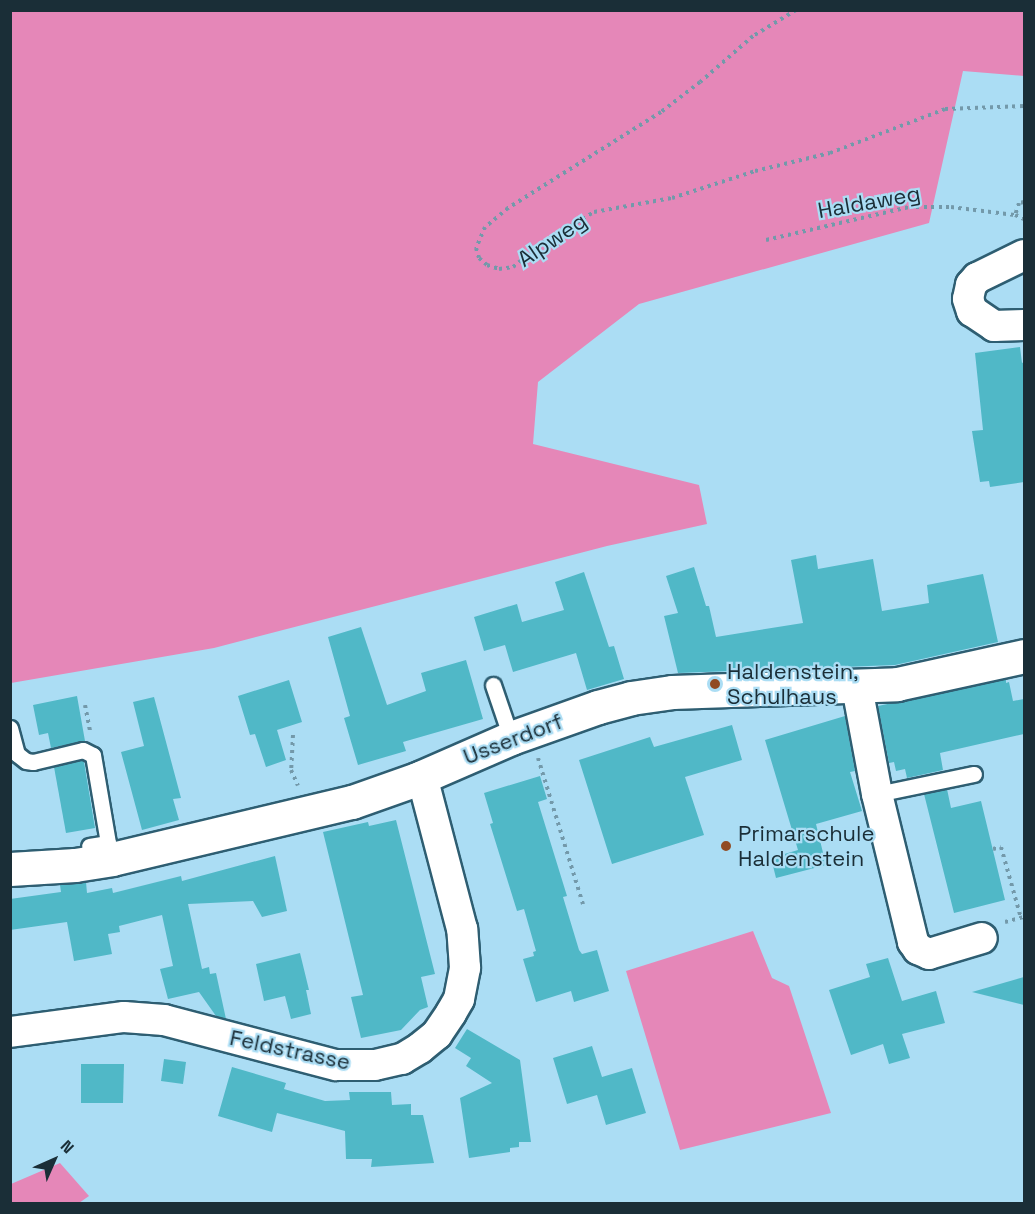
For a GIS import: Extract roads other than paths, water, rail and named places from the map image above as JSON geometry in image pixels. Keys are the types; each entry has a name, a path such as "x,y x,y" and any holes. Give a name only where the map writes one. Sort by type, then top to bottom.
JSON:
{"street":[{"path":"1024,255 977,278 971,285 968,299 972,310 994,326 1024,325"},
{"name":"Usserdorf","path":"10,869 66,855 112,859 352,802 422,777 524,746 598,707 672,692 897,684 1024,656"},
{"path":"857,687 877,794 913,942 918,949 936,954 981,938"},
{"name":"Feldstrasse","path":"10,1032 124,1017 164,1020 336,1065 375,1065 402,1059 420,1048 436,1034 459,999 465,968 462,929 422,777"}],"lane":[{"path":"493,685 524,746"},
{"path":"10,728 17,754 26,761 33,762 83,750 93,755 108,843 66,855"},
{"path":"877,794 974,774"}],"place":[{"name":"Haldenstein, Schulhaus","path":"715,684"},
{"name":"Primarschule Haldenstein","path":"726,846"}]}
